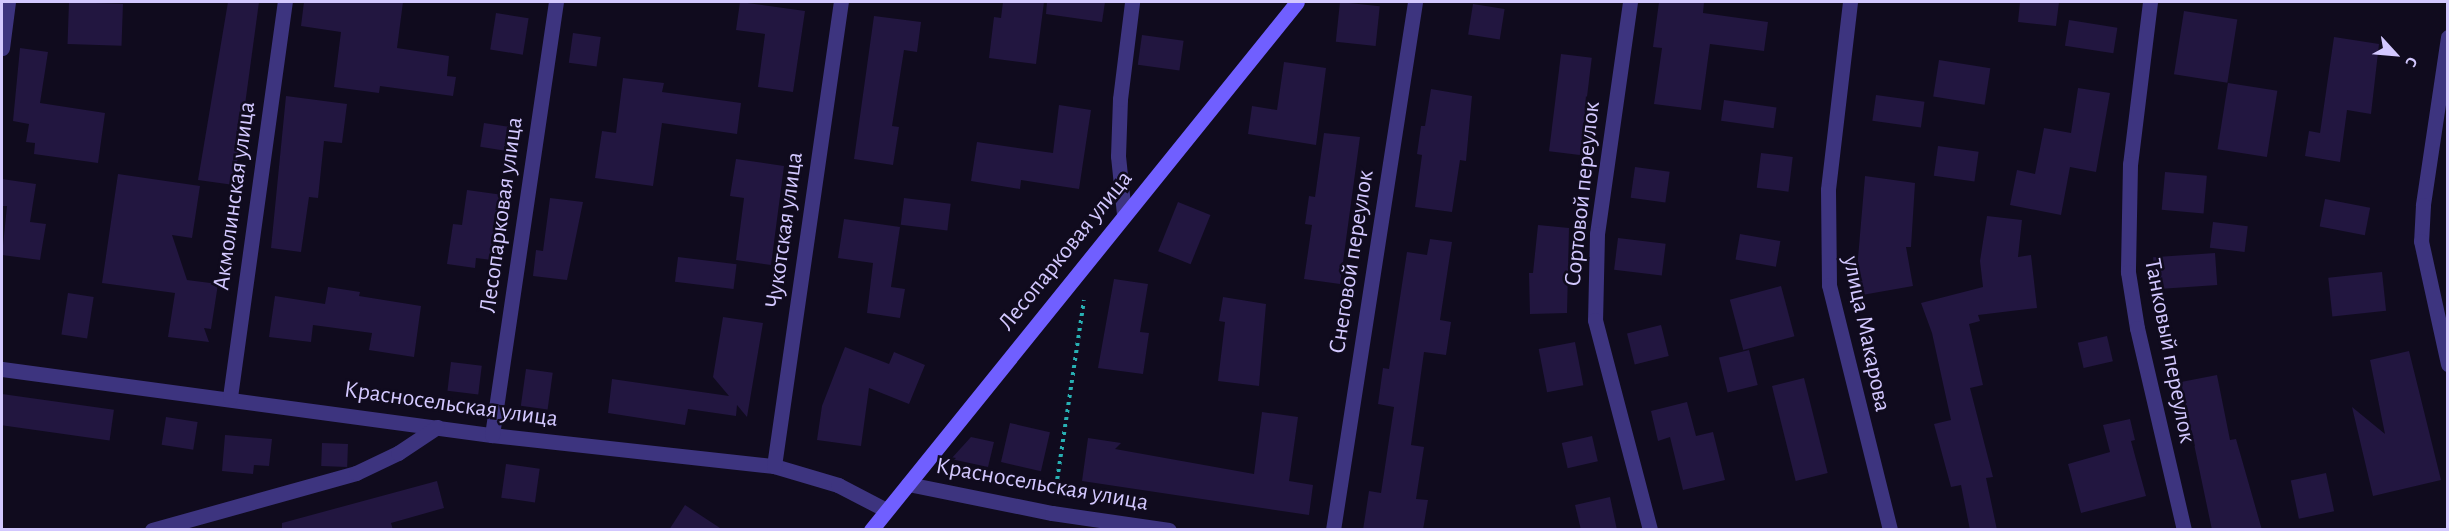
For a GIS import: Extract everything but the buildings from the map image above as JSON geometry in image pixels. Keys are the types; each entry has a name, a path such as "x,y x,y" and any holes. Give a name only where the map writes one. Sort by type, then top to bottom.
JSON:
{"street":[{"path":"2,48 8,2"},
{"name":"Акмолинская улица","path":"230,397 285,2"},
{"name":"Лесопарковая улица","path":"492,435 556,2"},
{"name":"Чукотская улица","path":"774,466 841,2"},
{"path":"1124,214 1119,122 1132,2"},
{"name":"Лесопарковая улица","path":"872,530 1124,214 1297,2"},
{"name":"Снеговой переулок","path":"1333,530 1415,2"},
{"name":"Сортовой переулок","path":"1630,2 1597,234 1595,320 1602,361 1650,530"},
{"name":"улица Макарова","path":"1850,2 1828,190 1826,255 1842,346 1890,530"},
{"name":"Танковый переулок","path":"2150,2 2130,164 2128,272 2137,328 2184,530"},
{"path":"2448,37 2423,205 2421,241 2448,364"},
{"name":"Красносельская улица","path":"2,369 230,397 492,435 774,466 838,485 886,510"},
{"path":"152,530 356,473 398,453 437,427"},
{"name":"Красносельская улица","path":"908,484 1052,513 1169,530"}],"path":[{"path":"1052,513 1085,290"}]}
